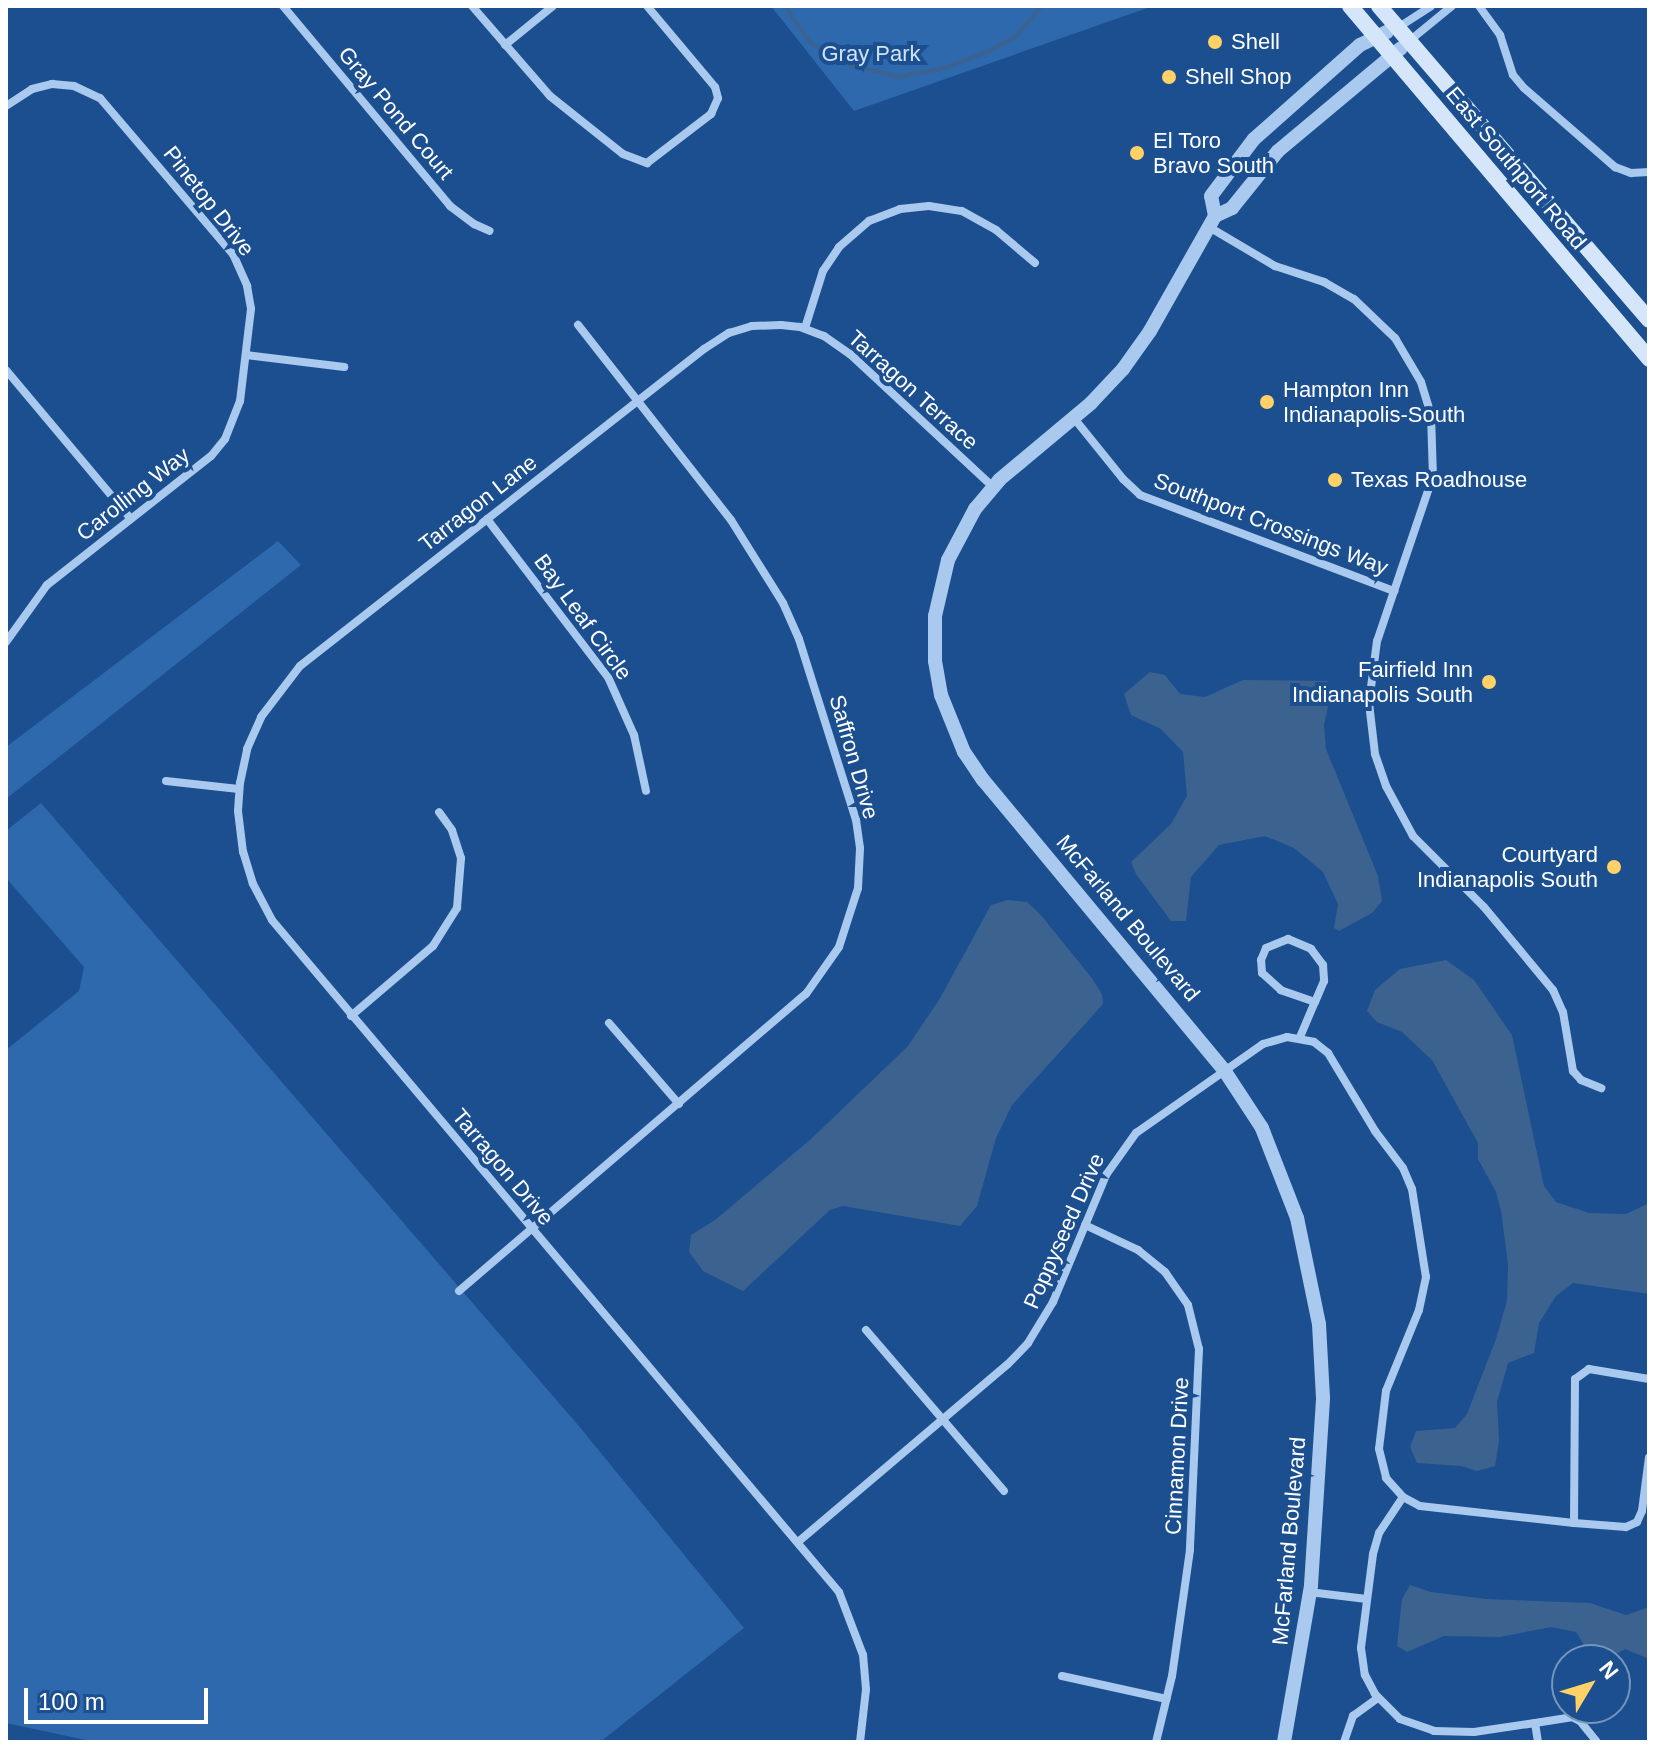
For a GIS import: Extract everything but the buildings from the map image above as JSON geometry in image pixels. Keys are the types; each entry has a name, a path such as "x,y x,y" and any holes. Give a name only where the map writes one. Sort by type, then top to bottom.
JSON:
{"main road":[{"name":"East Southport Road","path":"1350,6 1387,32 1649,320"},
{"name":"East Southport Road","path":"1379,6 1387,32 1649,359"}],"street":[{"name":"Gray Pond Court","path":"283,6 450,206 474,224 490,231"},
{"path":"472,6 550,96 639,162 654,161 714,110 718,98 715,87 647,6"},
{"path":"505,45 553,6"},
{"path":"1387,32 1431,6"},
{"path":"1401,48 1452,6"},
{"path":"1479,6 1500,35 1518,82 1615,167 1631,173 1649,172"},
{"name":"McFarland Boulevard","path":"1212,221 1211,196 1254,139 1360,45 1387,32"},
{"name":"McFarland Boulevard","path":"1284,1742 1309,1592 1323,1387 1314,1284 1297,1218 1272,1149 1256,1118 1224,1070 983,780 951,727 935,661 937,604 957,539 993,487 1104,390 1137,351 1212,221 1232,208 1278,151 1401,48"},
{"name":"Pinetop Drive","path":"6,106 27,91 47,85 69,85 90,92 112,110 233,254 247,286 251,309 246,355"},
{"path":"805,328 823,271 839,247 869,221 900,209 929,206 962,211 996,230 1035,263"},
{"path":"1212,221 1275,266 1324,282 1354,299 1395,338 1421,382 1431,414 1433,476 1377,641 1369,703 1375,754 1386,786 1413,836 1484,907 1553,990 1563,1012 1573,1071 1581,1080 1601,1088"},
{"name":"Saffron Drive","path":"459,1291 798,1002 824,972 839,947 853,910 860,848 856,820 810,672 783,603 735,526 578,325"},
{"name":"Tarragon Lane","path":"239,789 253,733 288,679 709,345 729,333 764,325 805,328"},
{"name":"Tarragon Terrace","path":"805,328 850,354 993,487"},
{"path":"246,355 344,367"},
{"name":"Carolling Way","path":"6,642 44,588 211,456 225,439 237,413 246,355"},
{"path":"6,370 131,519"},
{"name":"Southport Crossings Way","path":"1073,417 1123,479 1140,495 1394,591"},
{"name":"Bay Leaf Circle","path":"487,519 608,677 626,713 639,751 646,791"},
{"path":"166,781 239,789"},
{"name":"Tarragon Drive","path":"239,789 242,846 258,895 272,920 839,1592 860,1644 866,1689 860,1742"},
{"path":"351,1016 433,946 457,908 461,858 452,830 439,812"},
{"path":"1315,1002 1281,990 1265,978 1261,960 1273,942 1294,940 1311,949 1320,959 1324,974 1315,1002 1300,1037 1314,1042 1328,1053 1375,1131 1403,1168 1412,1189 1425,1283 1419,1310 1387,1386 1379,1449 1386,1478 1403,1497 1429,1508 1626,1527 1637,1522 1642,1511 1649,1457"},
{"path":"609,1023 679,1104"},
{"name":"Poppyseed Drive","path":"798,1542 1028,1343 1053,1302 1106,1175 1124,1146 1154,1119 1268,1041 1300,1037"},
{"name":"Cinnamon Drive","path":"1085,1225 1138,1250 1165,1272 1188,1305 1196,1332 1200,1367 1190,1550 1167,1699 1156,1742"},
{"path":"866,1330 1004,1491"},
{"path":"1574,1523 1575,1379 1589,1369 1649,1379"},
{"path":"1403,1497 1377,1539 1367,1599 1363,1665 1378,1698 1400,1719 1434,1731 1474,1732 1576,1717 1597,1742"},
{"path":"1309,1592 1367,1599"},
{"path":"1062,1676 1167,1699"},
{"path":"1344,1742 1353,1716 1378,1698"},
{"path":"1535,1723 1538,1742"}],"green space":[{"name":"Gray Park","path":"771,6 1153,6 854,111"},
{"path":"278,541 301,565 6,799 6,747"},
{"path":"41,803 578,1425 744,1628 600,1742 95,1742 6,1723 6,1050 79,991 84,967 6,878 6,831"}],"shaded area":[{"path":"1150,672 1165,675 1180,694 1205,697 1243,680 1328,681 1329,702 1324,725 1326,749 1378,876 1382,901 1372,913 1339,931 1334,928 1338,904 1323,872 1294,848 1265,836 1219,845 1191,877 1186,921 1171,921 1136,874 1131,862 1171,824 1187,796 1183,752 1161,729 1131,715 1124,694"},
{"path":"1007,900 1027,902 1040,914 1091,977 1102,994 1103,1004 1012,1105 996,1138 977,1206 960,1226 843,1206 830,1210 743,1291 703,1271 689,1252 691,1235 715,1220 811,1139 908,1046 939,1000 991,905"},
{"path":"1446,960 1474,980 1512,1035 1544,1186 1556,1202 1589,1213 1626,1214 1649,1203 1649,1294 1573,1283 1556,1296 1539,1323 1534,1353 1508,1363 1497,1402 1499,1441 1495,1466 1477,1471 1461,1466 1417,1463 1410,1447 1416,1431 1455,1428 1467,1414 1496,1339 1507,1301 1508,1264 1501,1211 1496,1192 1478,1159 1478,1143 1432,1060 1402,1032 1377,1022 1367,1011 1375,990 1400,969"},
{"path":"1410,1585 1431,1592 1486,1599 1590,1603 1626,1615 1649,1607 1649,1659 1631,1652 1631,1644 1583,1644 1576,1632 1551,1627 1500,1637 1444,1636 1407,1652 1397,1646 1402,1599"}],"waterway":[{"path":"785,6 808,40 824,53 850,65 898,77 945,68 992,50 1016,36 1041,6"}],"place":[{"name":"Shell","path":"1215,42"},
{"name":"Shell Shop","path":"1169,77"},
{"name":"El Toro Bravo South","path":"1137,153"},
{"name":"Hampton Inn Indianapolis-South","path":"1267,402"},
{"name":"Texas Roadhouse","path":"1335,480"},
{"name":"Fairfield Inn Indianapolis South","path":"1489,682"},
{"name":"Courtyard Indianapolis South","path":"1614,867"}]}
